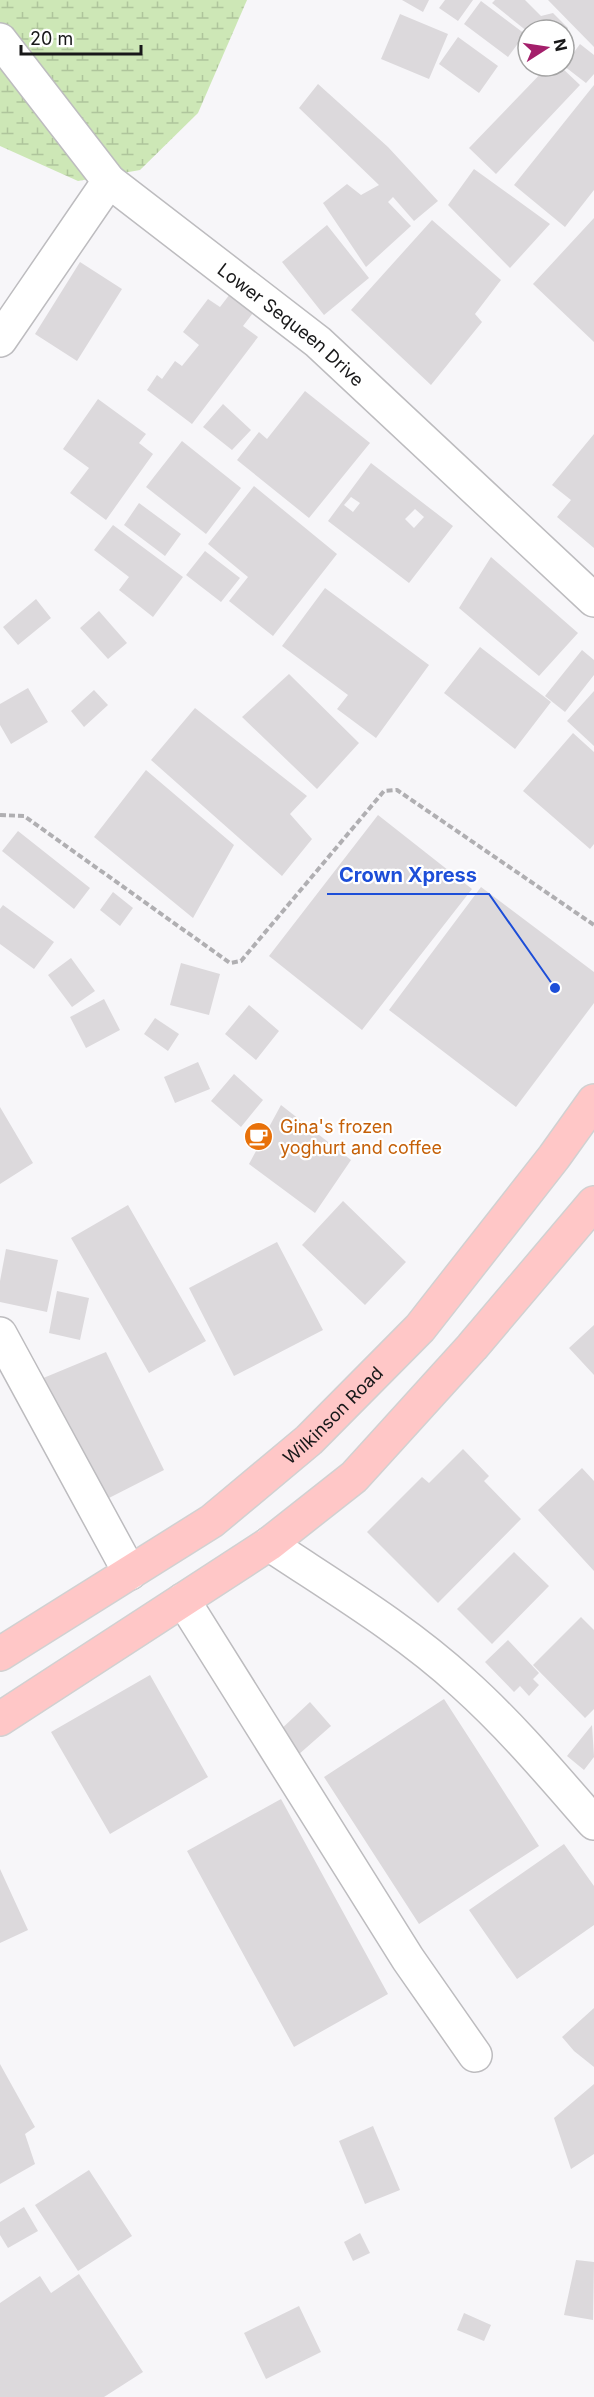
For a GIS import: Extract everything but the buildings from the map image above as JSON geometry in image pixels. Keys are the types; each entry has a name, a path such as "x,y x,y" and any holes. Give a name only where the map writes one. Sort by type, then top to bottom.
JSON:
{"main road":[{"name":"Wilkinson Road","path":"0,1654 212,1521 309,1440 420,1328 594,1101"},
{"path":"0,1719 269,1544 354,1477 472,1347 594,1203"}],"street":[{"name":"Lower Sequeen Drive","path":"0,40 110,181 318,342 594,600"},
{"path":"0,340 110,181"},
{"path":"0,1334 130,1574"},
{"path":"269,1544 407,1636 463,1683 532,1751 594,1823"},
{"path":"183,1600 408,1959 475,2055"}],"path":[{"path":"0,815 24,816 230,963 241,961 384,791 397,790 594,925"}],"green space":[{"path":"0,0 247,0 198,113 140,170 78,181 0,146"}],"place":[{"name":"Crown Xpress","path":"555,988"},
{"name":"Gina's frozen yoghurt and coffee","path":"259,1136"}]}
